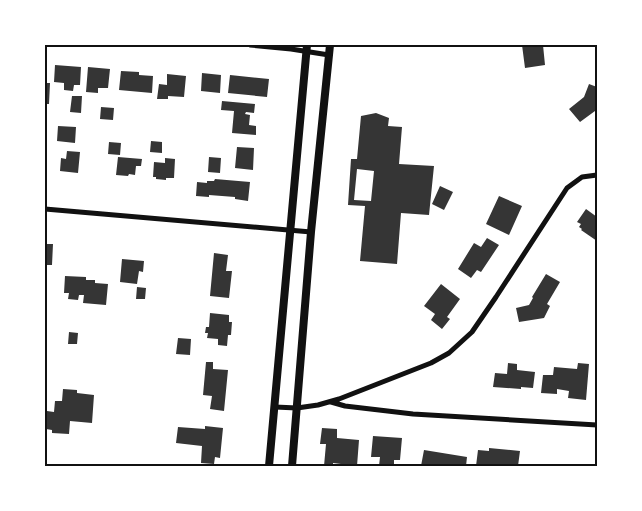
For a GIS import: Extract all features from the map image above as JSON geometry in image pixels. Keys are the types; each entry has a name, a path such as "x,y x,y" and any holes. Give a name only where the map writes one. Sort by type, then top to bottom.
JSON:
{"street":[{"path":"250,45 307,48 329,55"},
{"path":"292,466 330,45"},
{"path":"269,466 292,230 307,48"},
{"path":"275,407 297,408 330,402 431,363 457,347 472,332 567,188 582,177 597,175"},
{"path":"45,209 312,232"},
{"path":"330,402 345,406 413,414 597,425"}],"building":[{"path":"522,45 543,45 545,65 525,68"},
{"path":"55,65 81,67 80,85 74,85 73,91 64,90 64,83 54,82"},
{"path":"88,67 110,69 108,88 98,88 98,93 86,92"},
{"path":"121,71 139,72 139,75 153,76 152,93 119,90"},
{"path":"202,73 221,75 220,93 201,91"},
{"path":"167,74 186,76 184,97 168,96 168,99 157,99 159,84 167,85"},
{"path":"230,75 269,79 267,97 228,93"},
{"path":"45,83 50,83 49,104 45,104"},
{"path":"589,84 597,87 597,112 595,111 580,122 569,109 584,97"},
{"path":"72,96 82,96 81,113 70,112"},
{"path":"222,101 255,104 254,113 246,112 245,114 250,115 249,125 256,126 256,135 232,133 234,111 221,110"},
{"path":"101,107 114,108 113,120 100,119"},
{"path":"376,113 389,118 388,126 402,127 399,164 434,166 429,215 401,213 397,264 360,261 365,206 348,205 351,159 357,159 361,116","holes":["357,169 374,171 371,201 354,200"]},
{"path":"58,126 76,127 75,143 57,141"},
{"path":"151,141 162,142 162,153 150,152"},
{"path":"109,142 121,143 120,155 108,154"},
{"path":"237,147 254,148 253,170 235,168"},
{"path":"67,151 80,152 78,173 60,171 61,158 66,159"},
{"path":"118,157 142,159 141,166 136,166 135,175 116,175"},
{"path":"209,157 221,158 220,173 208,172"},
{"path":"165,158 175,159 174,178 166,178 166,180 156,179 156,177 153,177 154,162 165,163"},
{"path":"215,179 250,182 248,201 235,199 235,197 196,196 197,182 207,183 207,181 214,181"},
{"path":"440,186 453,192 444,210 432,204"},
{"path":"499,196 522,206 509,235 486,224"},
{"path":"586,209 597,217 597,241 581,230 579,227 581,224 577,222"},
{"path":"487,238 499,245 481,272 477,270 471,278 458,269 474,243 481,247"},
{"path":"45,244 53,244 52,265 45,265"},
{"path":"214,253 228,255 226,271 232,271 229,298 210,296"},
{"path":"122,259 144,261 143,272 139,271 137,284 120,282"},
{"path":"546,274 560,282 547,304 550,306 544,318 519,322 516,308 529,305"},
{"path":"65,276 86,277 86,280 95,280 95,283 108,284 106,305 83,303 84,295 79,295 78,300 68,299 69,293 64,293"},
{"path":"441,284 460,299 447,317 450,319 442,329 431,320 435,314 424,306"},
{"path":"137,287 146,288 145,299 136,299"},
{"path":"210,313 229,315 229,322 232,322 231,335 228,335 227,346 218,345 218,339 207,338 208,333 205,333 206,327 209,327"},
{"path":"69,332 78,333 77,344 68,344"},
{"path":"178,338 191,339 190,355 176,354"},
{"path":"206,362 213,362 213,369 228,370 224,411 210,409 212,396 203,395"},
{"path":"508,363 517,364 517,370 535,372 533,388 493,387 495,373 507,374"},
{"path":"578,363 589,364 586,400 568,398 569,391 557,389 557,394 541,393 543,375 553,375 554,367 577,369"},
{"path":"63,389 77,390 77,393 94,395 92,423 70,421 69,434 52,433 52,430 46,429 47,411 54,412 55,401 62,401"},
{"path":"205,426 223,428 220,458 215,457 214,464 201,463 202,446 176,443 178,427 205,429"},
{"path":"322,428 337,429 337,438 359,440 357,466 333,463 333,466 324,466 326,444 320,444"},
{"path":"373,436 402,438 400,460 394,460 394,466 379,466 380,457 371,457"},
{"path":"489,448 520,451 518,466 476,466 478,450 489,451"},
{"path":"424,450 467,457 466,466 421,466"}]}
